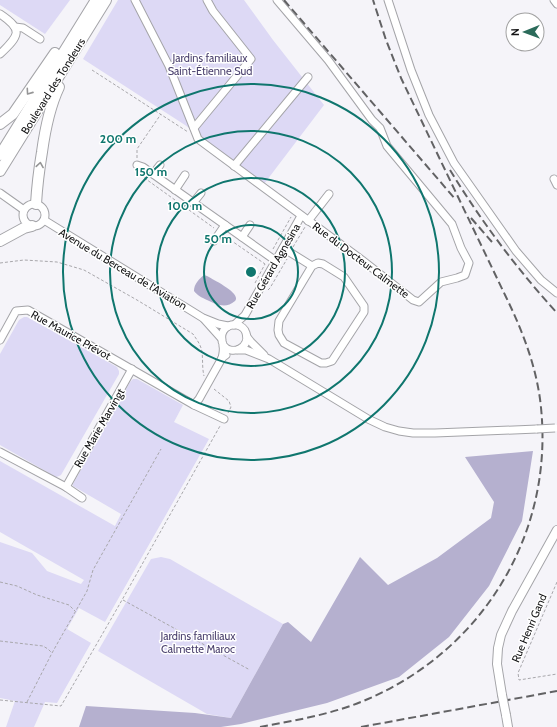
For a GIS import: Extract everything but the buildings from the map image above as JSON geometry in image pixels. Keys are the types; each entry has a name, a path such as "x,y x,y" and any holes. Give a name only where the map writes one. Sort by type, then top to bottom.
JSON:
{"highway":[{"path":"0,124 13,114 92,0"},
{"name":"Boulevard des Tondeurs","path":"0,155 96,0"},
{"name":"Boulevard des Tondeurs","path":"0,171 106,0"},
{"path":"36,204 37,185 45,128 53,99 87,32"},
{"path":"0,242 24,228 32,226"}],"main road":[{"path":"508,727 497,664 501,635 512,611 557,530"}],"street":[{"path":"136,0 169,66 198,139"},
{"path":"194,128 251,59 207,0"},
{"name":"Rue du Docteur Calmette","path":"198,139 362,260 413,300 419,302 441,282 465,275 469,263 461,248 452,224 387,146 380,128 372,120 328,60 278,0"},
{"path":"388,0 411,70 429,115 454,162 516,251 541,280 557,293"},
{"path":"554,0 557,4"},
{"path":"0,14 8,19 15,27 16,32 15,38 0,54"},
{"path":"15,27 23,28 40,38"},
{"path":"234,166 308,77"},
{"path":"137,165 143,167 276,261"},
{"path":"153,174 160,165"},
{"path":"175,190 185,176"},
{"path":"193,203 201,193"},
{"path":"2,194 24,210"},
{"name":"Rue du Docteur Calmette","path":"308,221 329,194"},
{"path":"36,204 45,212 44,220 38,226 28,225 24,220 24,210 29,205 36,204"},
{"name":"Rue Gérard Agnesina","path":"231,325 245,315 301,216"},
{"name":"Avenue du Berceau de l'Aviation","path":"44,220 203,318 218,324 231,325"},
{"path":"242,237 250,224"},
{"path":"214,241 224,225"},
{"path":"283,248 312,266"},
{"path":"318,263 323,264 344,277 364,306 364,312 332,361 326,363 321,363 284,343 278,330 279,321 312,266 318,263"},
{"name":"Rue Maurice Prévot","path":"0,340 16,312 28,310 132,369"},
{"name":"Rue Gérard Agnesina","path":"245,315 246,334"},
{"name":"Avenue du Berceau de l'Aviation","path":"203,318 222,342"},
{"path":"222,358 223,330 231,325 239,326 251,342 269,359"},
{"path":"194,405 199,399 222,358 246,344 246,334"},
{"path":"222,342 226,348 246,350 269,359 368,419 385,427 399,431 413,433 435,433 556,428"},
{"path":"132,369 194,405 224,419"},
{"name":"Rue Marie Marvingt","path":"66,487 132,369"},
{"path":"0,452 66,487 82,498"}],"path":[{"path":"92,70 198,139"},
{"path":"161,114 137,149 137,165 142,177 265,264"},
{"path":"266,292 270,288 308,221"},
{"path":"0,263 24,260 57,262 84,270 193,334 199,342 202,352 205,377 210,379 213,388 229,401 231,407 61,706 0,700"},
{"path":"26,703 52,653 87,592 93,570 161,449"},
{"path":"0,582 18,586 37,595 69,605 75,612"},
{"name":"Rue Henri Gand","path":"557,582 518,672 519,680 557,674"},
{"path":"122,600 250,670"},
{"path":"0,641 44,646 52,653"}],"green space":[{"path":"0,0 70,0 45,34 0,5"},
{"name":"Jardins familiaux Saint-Étienne Sud","path":"118,0 244,0 324,105 264,184 185,125 83,59"},
{"path":"27,317 117,367 119,371 119,374 61,475 56,477 0,445 0,354 19,320"},
{"path":"133,379 137,379 183,405 174,422 209,439 105,622 79,608 67,629 91,643 57,703 45,702 34,727 6,727 15,701 0,698 0,542 32,553 47,571 81,584 84,580 0,532 0,461 115,526 121,514 73,486 73,484"},
{"name":"Jardins familiaux Calmette Maroc","path":"161,557 170,559 283,624 231,718 207,714 98,651 151,559"}],"shaded area":[{"path":"204,275 229,289 235,295 235,301 225,306 218,305 198,295 194,291 195,286"},
{"path":"533,451 522,521 489,586 449,637 399,677 327,703 241,724 221,727 79,727 86,706 195,713 231,718 283,624 288,622 311,642 360,557 388,585 437,558 491,518 494,502 465,457"}],"railway":[{"path":"284,0 456,200"},
{"path":"260,727 329,713 368,699 410,677 447,649 479,616 505,578 524,537 537,493 542,447 540,399 535,373 527,347 512,309 401,78 386,40 373,0"},
{"path":"450,170 474,208 500,244 557,313"},
{"path":"471,218 492,242"},
{"path":"361,727 557,691"}]}
